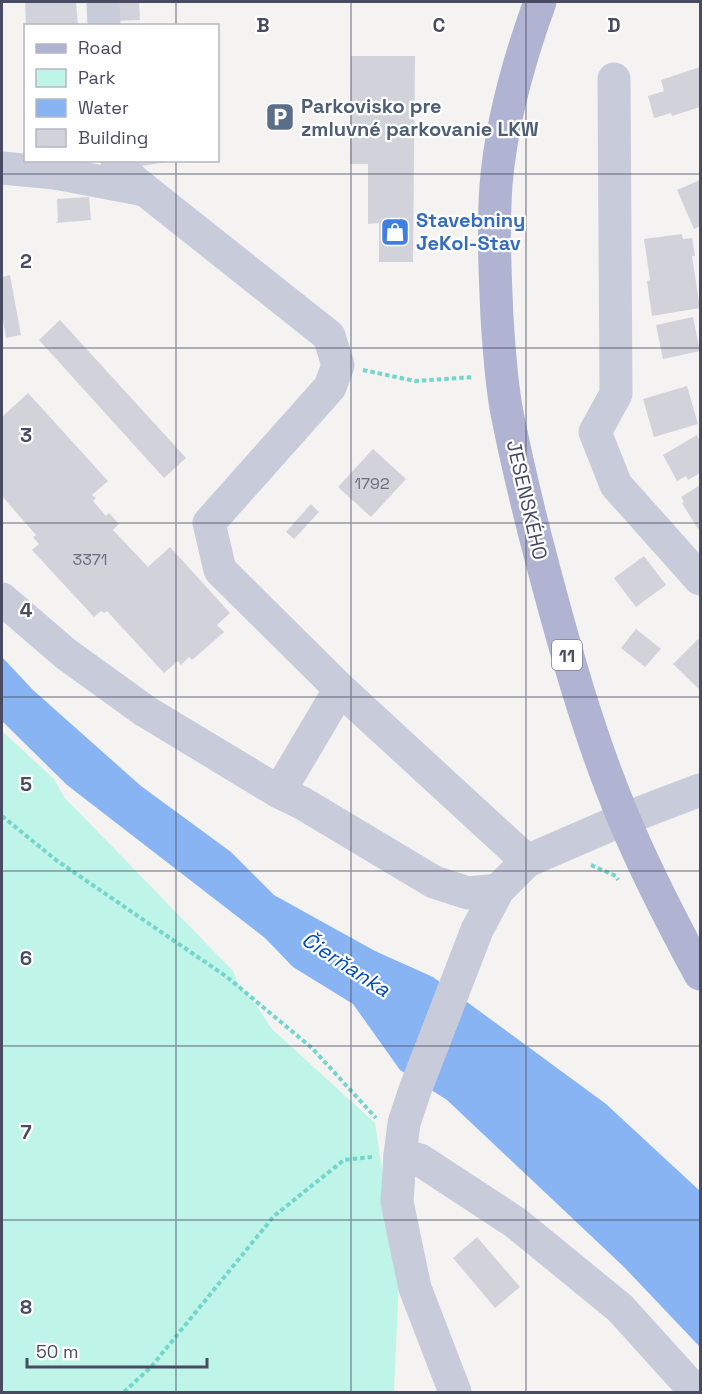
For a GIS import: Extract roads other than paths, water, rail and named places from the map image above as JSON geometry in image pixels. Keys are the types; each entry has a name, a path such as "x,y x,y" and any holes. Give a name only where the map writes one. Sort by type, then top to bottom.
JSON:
{"main road":[{"name":"JESENSKÉHO","path":"540,2 528,33 512,97 496,182 495,271 500,356 507,411 555,614 588,723 624,819 660,899 700,974"}],"street":[{"path":"103,2 105,24"},
{"path":"614,79 616,394 595,432 616,485 700,579"},
{"path":"118,162 128,176 329,336 338,365 330,387 209,523 220,570 340,689 527,861"},
{"path":"2,166 55,173 145,190"},
{"path":"2,599 66,654 145,711 279,792 302,803 434,882 468,893 498,890"},
{"path":"279,792 340,689"},
{"path":"455,1392 415,1288 397,1203 404,1123 477,930 498,890 527,861 624,819 700,790"},
{"path":"400,1150 420,1160 516,1223 620,1308 696,1392"}],"water":[{"name":"Čierňanka","path":"2,657 33,690 141,786 231,852 274,895 375,951 433,977 606,1104 700,1191 700,1347 624,1267 447,1100 400,1070 353,1004 293,967 265,938 67,785 2,721"}],"place":[{"name":"Parkovisko pre zmluvné parkovanie LKW","path":"280,117"},
{"name":"Stavebniny JeKol-Stav","path":"395,232"}]}
